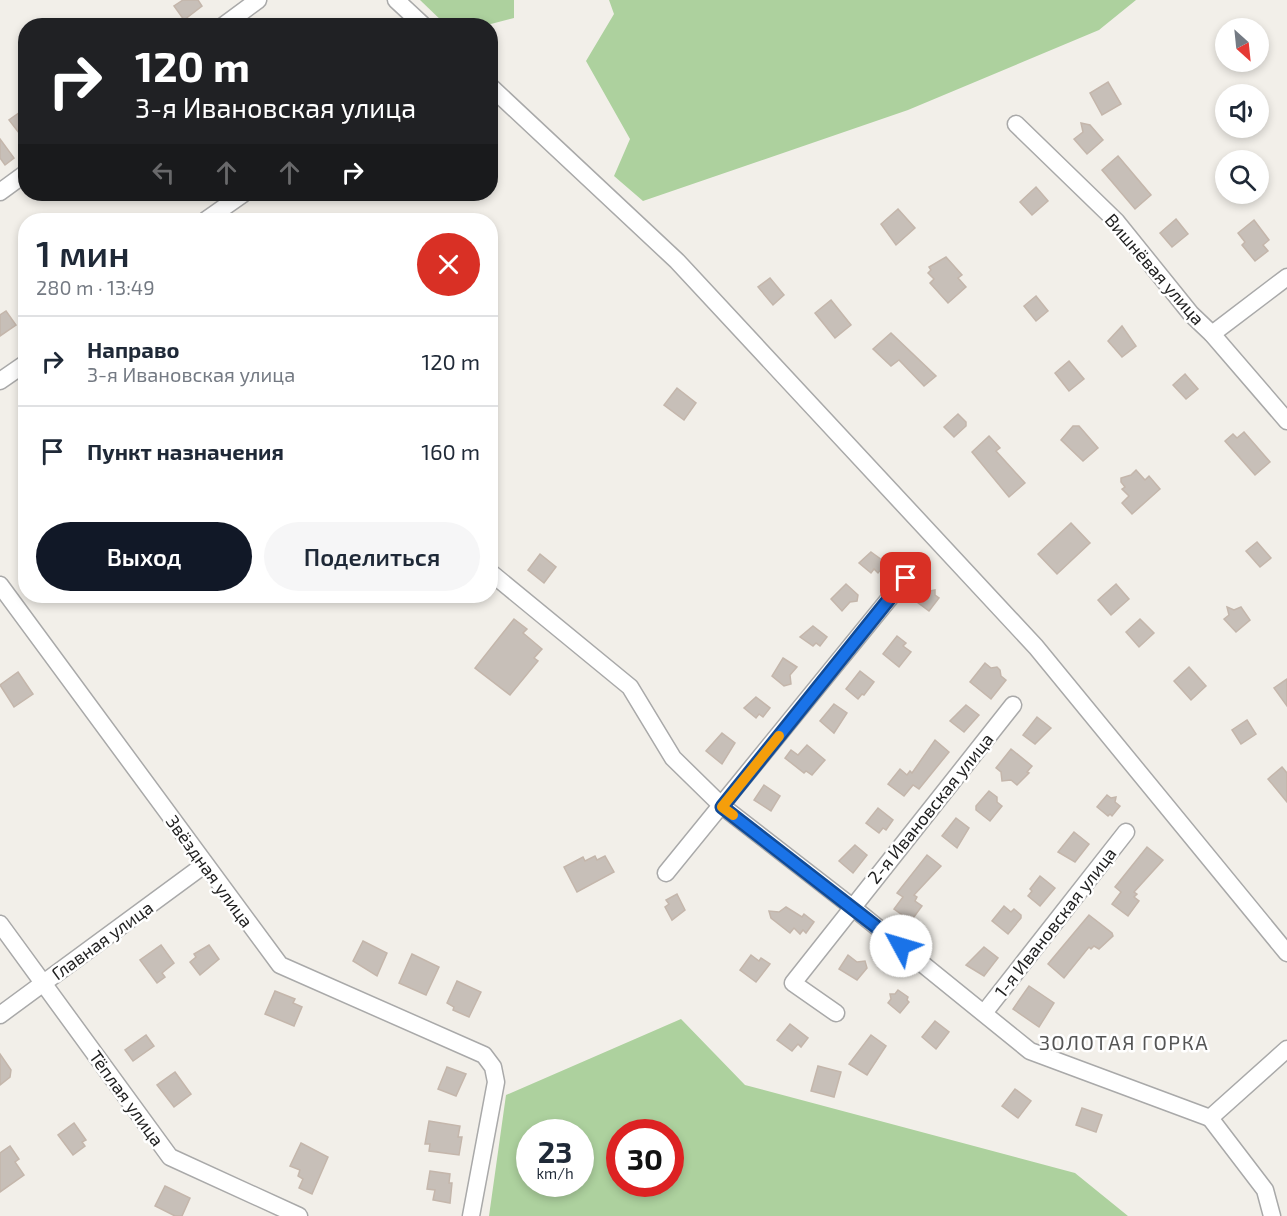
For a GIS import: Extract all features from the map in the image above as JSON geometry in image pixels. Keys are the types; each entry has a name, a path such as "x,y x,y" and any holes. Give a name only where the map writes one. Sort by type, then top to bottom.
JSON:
{"street":[{"path":"234,18 258,0"},
{"path":"396,0 415,18"},
{"path":"498,93 677,261 1036,647 1287,953"},
{"name":"Вишнёвая улица","path":"1017,124 1116,221 1191,314 1212,334 1287,421"},
{"path":"0,192 18,179"},
{"path":"216,213 233,201"},
{"path":"1212,334 1287,277"},
{"path":"0,381 18,369"},
{"path":"666,873 906,578"},
{"name":"1-я Ивановская улица","path":"498,579 630,687 673,758 722,807 851,906 1030,1051 1210,1118"},
{"name":"Звёздная улица","path":"0,585 204,865 280,965 484,1055 494,1067 496,1082 471,1216"},
{"name":"2-я Ивановская улица","path":"836,1013 793,983 851,906 1012,705"},
{"name":"1-я Ивановская улица","path":"984,1013 1126,831"},
{"name":"Главная улица","path":"0,1015 204,865"},
{"name":"Тёплая улица","path":"0,924 170,1157 299,1216"},
{"path":"1272,1216 1265,1190 1210,1118 1287,1048"}],"green space":[{"path":"420,0 514,0 514,18 498,22 498,18 439,18"},
{"path":"609,0 1136,0 1099,30 908,110 643,201 614,176 630,139 586,61 614,14"},
{"path":"681,1019 745,1085 1075,1173 1128,1216 489,1216 506,1095"}],"building":[{"path":"183,0 198,0 202,6 187,18 183,18 174,6"},
{"path":"1108,82 1121,104 1102,115 1090,93"},
{"path":"18,114 18,132 9,120"},
{"path":"1081,123 1090,125 1103,140 1087,154 1074,139 1083,132"},
{"path":"0,139 14,158 5,165 0,158"},
{"path":"1118,156 1151,195 1135,209 1102,170"},
{"path":"1036,187 1048,201 1032,215 1020,202"},
{"path":"898,209 915,228 896,245 881,224"},
{"path":"1176,219 1188,234 1172,247 1160,233"},
{"path":"1254,220 1269,240 1263,245 1268,251 1255,261 1242,245 1245,242 1238,233"},
{"path":"946,257 962,275 958,278 966,287 948,303 930,283 934,279 928,273 931,270 929,267"},
{"path":"770,278 784,295 773,305 758,287"},
{"path":"1036,296 1048,311 1036,321 1024,306"},
{"path":"831,300 851,325 835,338 815,313"},
{"path":"6,311 16,325 0,336 0,315"},
{"path":"1122,326 1136,346 1122,357 1108,341"},
{"path":"891,333 936,376 924,386 899,360 891,366 873,349"},
{"path":"1069,361 1084,379 1069,391 1055,373"},
{"path":"1185,374 1198,389 1186,399 1173,385"},
{"path":"677,388 696,403 684,420 664,405"},
{"path":"958,414 966,422 966,426 954,437 944,427"},
{"path":"1073,426 1079,426 1098,448 1083,461 1061,440"},
{"path":"1244,432 1270,462 1255,475 1225,441 1233,434 1237,438"},
{"path":"989,436 1000,448 996,451 1025,483 1009,497 972,452"},
{"path":"1136,470 1145,480 1149,476 1160,489 1132,514 1122,503 1129,496 1122,489 1125,487 1121,478 1131,475"},
{"path":"1071,523 1090,543 1057,574 1038,554"},
{"path":"1257,542 1271,558 1260,567 1246,551"},
{"path":"871,552 886,563 878,573 874,569 871,573 859,563"},
{"path":"540,554 556,567 544,583 528,570"},
{"path":"846,584 858,595 857,601 850,602 842,611 831,599"},
{"path":"1116,584 1129,599 1111,615 1098,600"},
{"path":"925,587 930,591 935,590 935,595 939,598 929,611 917,602 919,599 917,597"},
{"path":"1227,607 1234,610 1241,607 1250,620 1236,632 1224,619 1229,615"},
{"path":"514,619 527,629 523,633 542,649 534,658 538,661 510,695 475,668"},
{"path":"1140,619 1154,633 1139,647 1126,632"},
{"path":"813,626 827,637 820,646 816,643 813,646 800,637"},
{"path":"897,636 906,643 903,646 911,652 899,667 883,654"},
{"path":"783,658 797,667 790,675 791,684 784,686 772,676"},
{"path":"985,663 991,668 997,667 1001,676 1006,680 991,699 970,682"},
{"path":"1189,667 1206,686 1191,700 1174,681"},
{"path":"860,671 874,682 858,699 846,689"},
{"path":"18,672 33,694 14,707 0,685"},
{"path":"1287,679 1287,706 1274,688"},
{"path":"756,697 770,708 763,717 759,714 756,718 744,708"},
{"path":"834,704 847,713 834,733 820,721"},
{"path":"966,705 979,715 964,732 950,721"},
{"path":"1037,717 1051,728 1035,744 1023,735"},
{"path":"1247,720 1256,734 1241,744 1232,730"},
{"path":"722,733 735,743 722,764 706,751"},
{"path":"935,740 949,752 919,789 913,785 904,796 888,784 900,769 907,775 910,771 912,773"},
{"path":"807,745 825,760 812,775 806,771 804,773 785,758 791,750 798,755"},
{"path":"1011,749 1032,766 1027,772 1029,773 1017,785 1011,780 1002,781 1001,772 996,768"},
{"path":"1282,767 1287,773 1287,802 1268,779"},
{"path":"764,785 780,796 771,811 754,800"},
{"path":"989,791 997,797 997,802 1002,806 990,821 976,810 976,806"},
{"path":"1107,795 1111,798 1116,797 1115,802 1120,806 1112,816 1110,814 1108,816 1097,807"},
{"path":"878,808 893,820 886,830 883,828 879,833 866,823"},
{"path":"956,818 969,828 957,848 942,836"},
{"path":"1074,832 1089,844 1075,862 1058,852"},
{"path":"855,845 867,855 853,873 839,861"},
{"path":"1147,847 1163,860 1134,892 1137,894 1134,897 1139,901 1128,916 1112,904 1121,892 1115,887"},
{"path":"927,855 941,866 914,895 917,897 915,901 922,906 911,921 894,909 903,897 897,893"},
{"path":"595,856 597,860 605,856 614,872 577,892 564,867 583,857 585,861"},
{"path":"1040,876 1055,888 1040,906 1028,896 1032,891 1030,889"},
{"path":"677,894 685,910 672,920 665,907 669,904 666,900"},
{"path":"1004,906 1011,912 1014,909 1021,915 1008,934 992,921"},
{"path":"786,907 802,917 804,914 814,922 806,933 803,930 800,934 794,928 790,933 771,918 769,911 779,912"},
{"path":"1089,915 1113,936 1099,949 1094,946 1091,949 1089,947 1064,978 1048,964"},
{"path":"363,941 387,953 377,976 353,961"},
{"path":"161,945 174,963 162,973 165,977 157,983 140,960"},
{"path":"209,945 219,959 200,975 190,962 196,957 194,954"},
{"path":"984,947 998,958 984,976 966,965"},
{"path":"412,954 439,967 426,995 399,983"},
{"path":"751,955 759,961 761,958 770,964 756,982 740,970"},
{"path":"848,955 857,962 865,961 867,968 857,980 839,969"},
{"path":"457,981 481,992 469,1017 453,1010 454,1007 447,1003"},
{"path":"1029,986 1054,1003 1039,1027 1013,1009"},
{"path":"898,990 908,997 909,1002 900,1013 888,1003 891,999 890,994 895,994"},
{"path":"275,991 295,999 293,1003 302,1007 294,1026 265,1014"},
{"path":"935,1021 949,1032 936,1049 922,1037"},
{"path":"790,1024 808,1038 801,1047 798,1044 792,1051 777,1040"},
{"path":"146,1035 154,1046 133,1061 125,1050"},
{"path":"871,1035 886,1046 867,1075 849,1064"},
{"path":"0,1054 11,1070 10,1077 0,1085"},
{"path":"818,1066 841,1072 834,1097 811,1091"},
{"path":"447,1067 466,1074 456,1096 438,1089"},
{"path":"175,1072 191,1094 174,1107 157,1085"},
{"path":"1015,1089 1031,1101 1018,1118 1002,1106"},
{"path":"1082,1108 1102,1115 1096,1132 1076,1125"},
{"path":"429,1121 460,1126 458,1137 462,1137 459,1155 429,1151 430,1144 425,1144"},
{"path":"74,1123 86,1140 82,1142 85,1146 73,1155 58,1135"},
{"path":"301,1143 328,1157 312,1194 299,1188 303,1179 298,1176 300,1170 290,1166"},
{"path":"10,1146 19,1159 15,1162 24,1175 0,1192 0,1153"},
{"path":"430,1171 450,1174 449,1183 452,1183 450,1203 433,1200 435,1190 427,1189"},
{"path":"165,1186 190,1198 182,1216 175,1216 155,1206"}],"slow traffic":[{"path":"733,815 722,807 779,736"}],"district":[{"name":"ЗОЛОТАЯ ГОРКА","path":"1124,1042"}],"route":[{"path":"901,946 722,807 906,578"}]}
